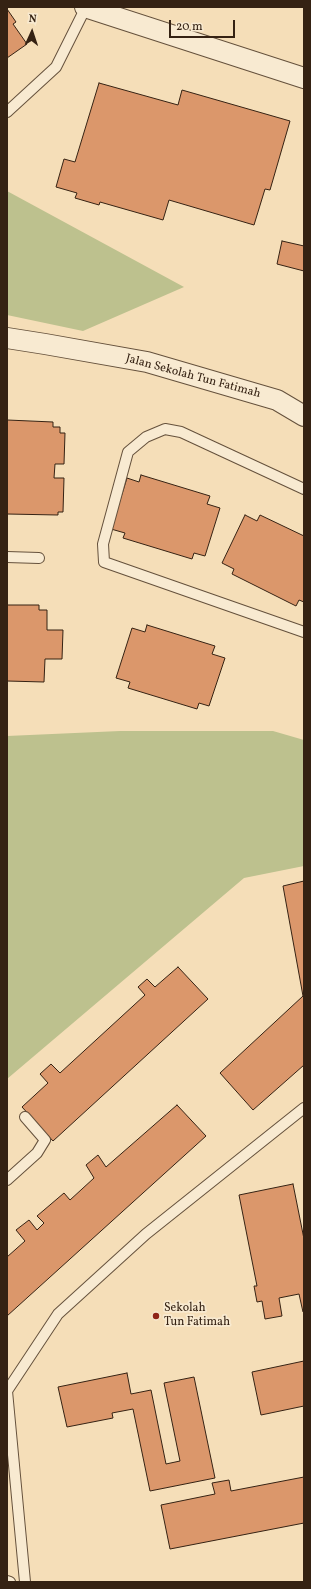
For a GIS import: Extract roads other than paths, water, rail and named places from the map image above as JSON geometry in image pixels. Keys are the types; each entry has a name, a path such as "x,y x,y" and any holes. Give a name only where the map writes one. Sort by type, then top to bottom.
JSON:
{"street":[{"path":"86,7 304,78"},
{"name":"Jalan Sekolah Tun Fatimah","path":"7,338 147,362 277,400 304,416"}],"lane":[{"path":"7,112 56,67 86,7"},
{"path":"304,489 181,432 165,429 146,437 128,452 103,544 104,562 304,632"},
{"path":"7,557 39,558"},
{"path":"25,1582 7,1391 58,1314 146,1234 304,1108"},
{"path":"7,1180 37,1153 45,1140 25,1117"}],"place":[{"name":"Sekolah Tun Fatimah","path":"156,1316"}]}
